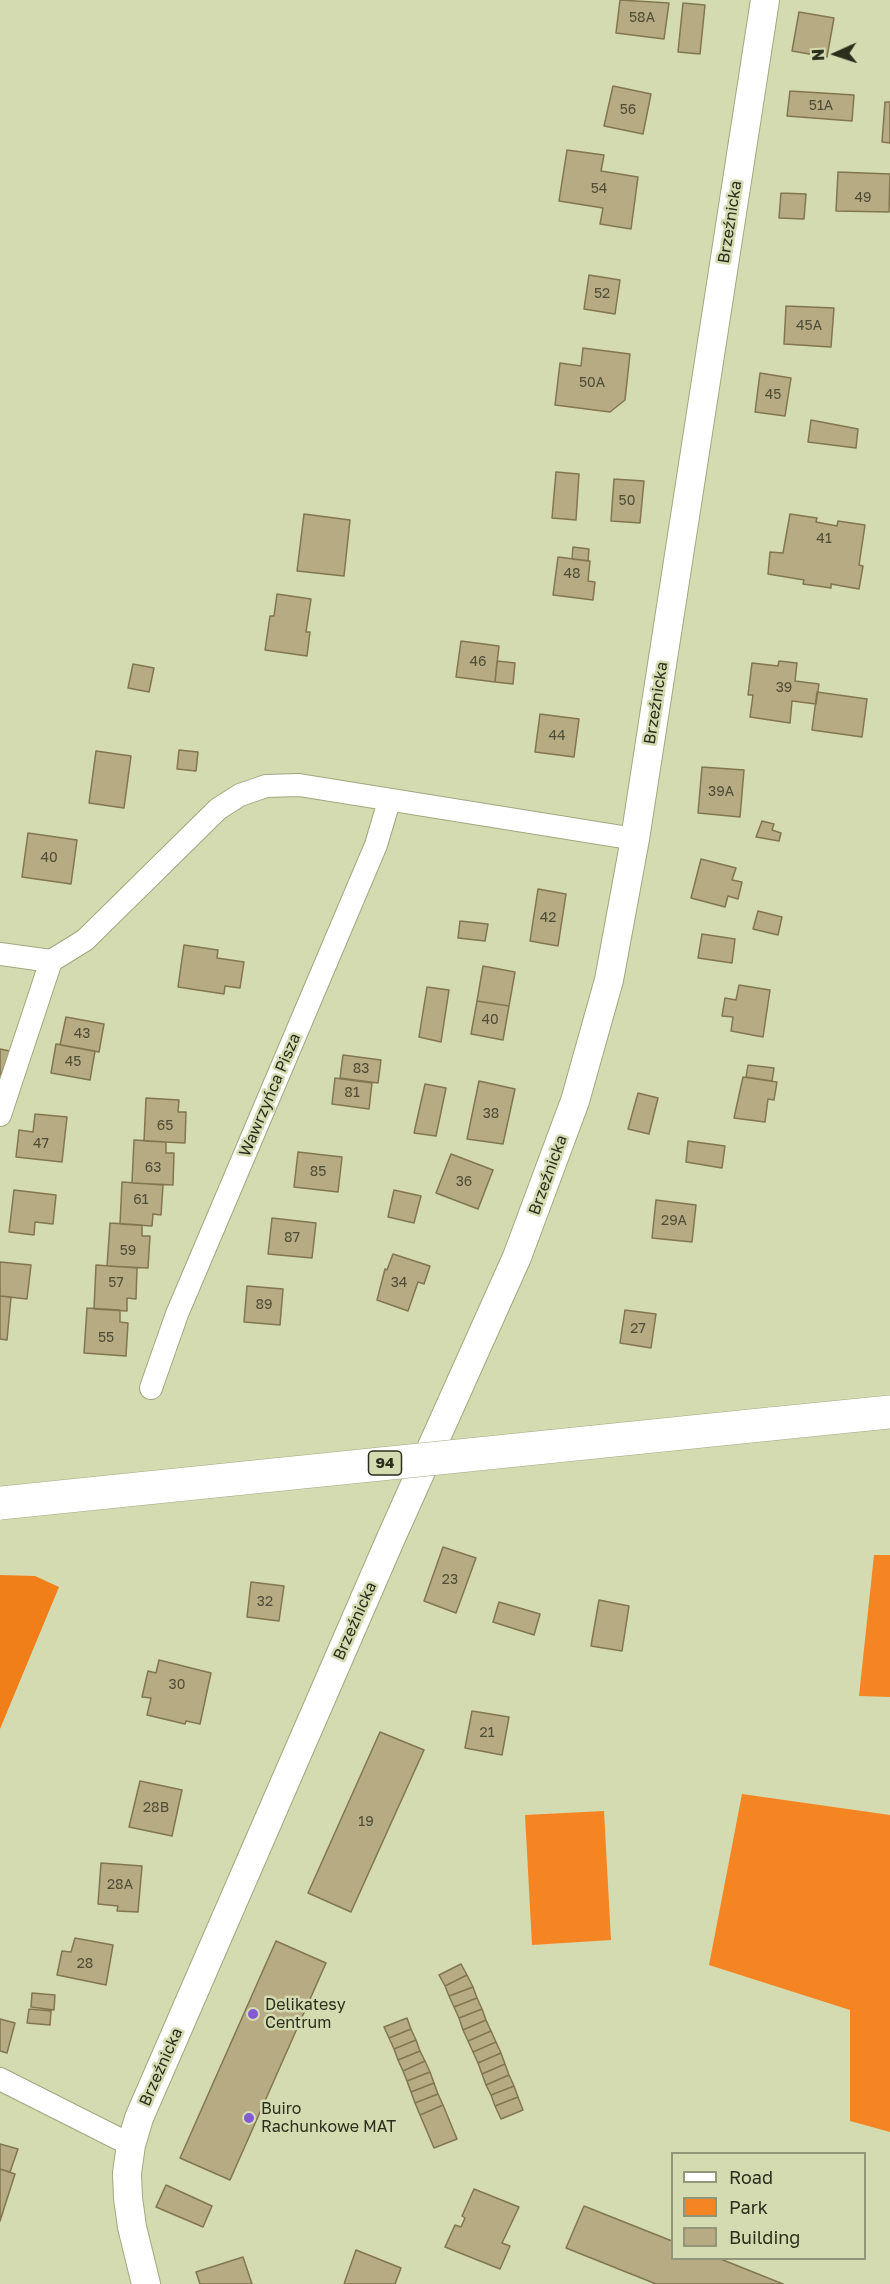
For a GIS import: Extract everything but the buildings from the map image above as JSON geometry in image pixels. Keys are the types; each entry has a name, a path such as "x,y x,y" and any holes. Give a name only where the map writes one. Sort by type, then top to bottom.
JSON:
{"main road":[{"name":"94","path":"0,1503 890,1412"}],"street":[{"name":"Brzeźnicka","path":"146,2284 132,2227 128,2198 131,2145 139,2118 391,1538 517,1257 579,1090 609,980 635,839 765,0"},
{"path":"0,954 51,961 85,940 218,809 240,795 266,786 299,785 635,839"},
{"name":"Wawrzyńca Pisza","path":"151,1388 177,1314 376,845 390,801"},
{"path":"0,1115 51,961"},
{"path":"0,2079 131,2145"}],"green space":[{"path":"874,1555 890,1555 890,1697 859,1696"},
{"path":"742,1794 890,1815 890,2132 850,2121 850,2010 709,1965"},
{"path":"604,1811 611,1940 532,1945 525,1815"}],"shaded area":[{"path":"0,1575 35,1576 59,1587 0,1729"}],"place":[{"name":"Delikatesy Centrum","path":"253,2014"},
{"name":"Buiro Rachunkowe MAT","path":"249,2118"}]}
